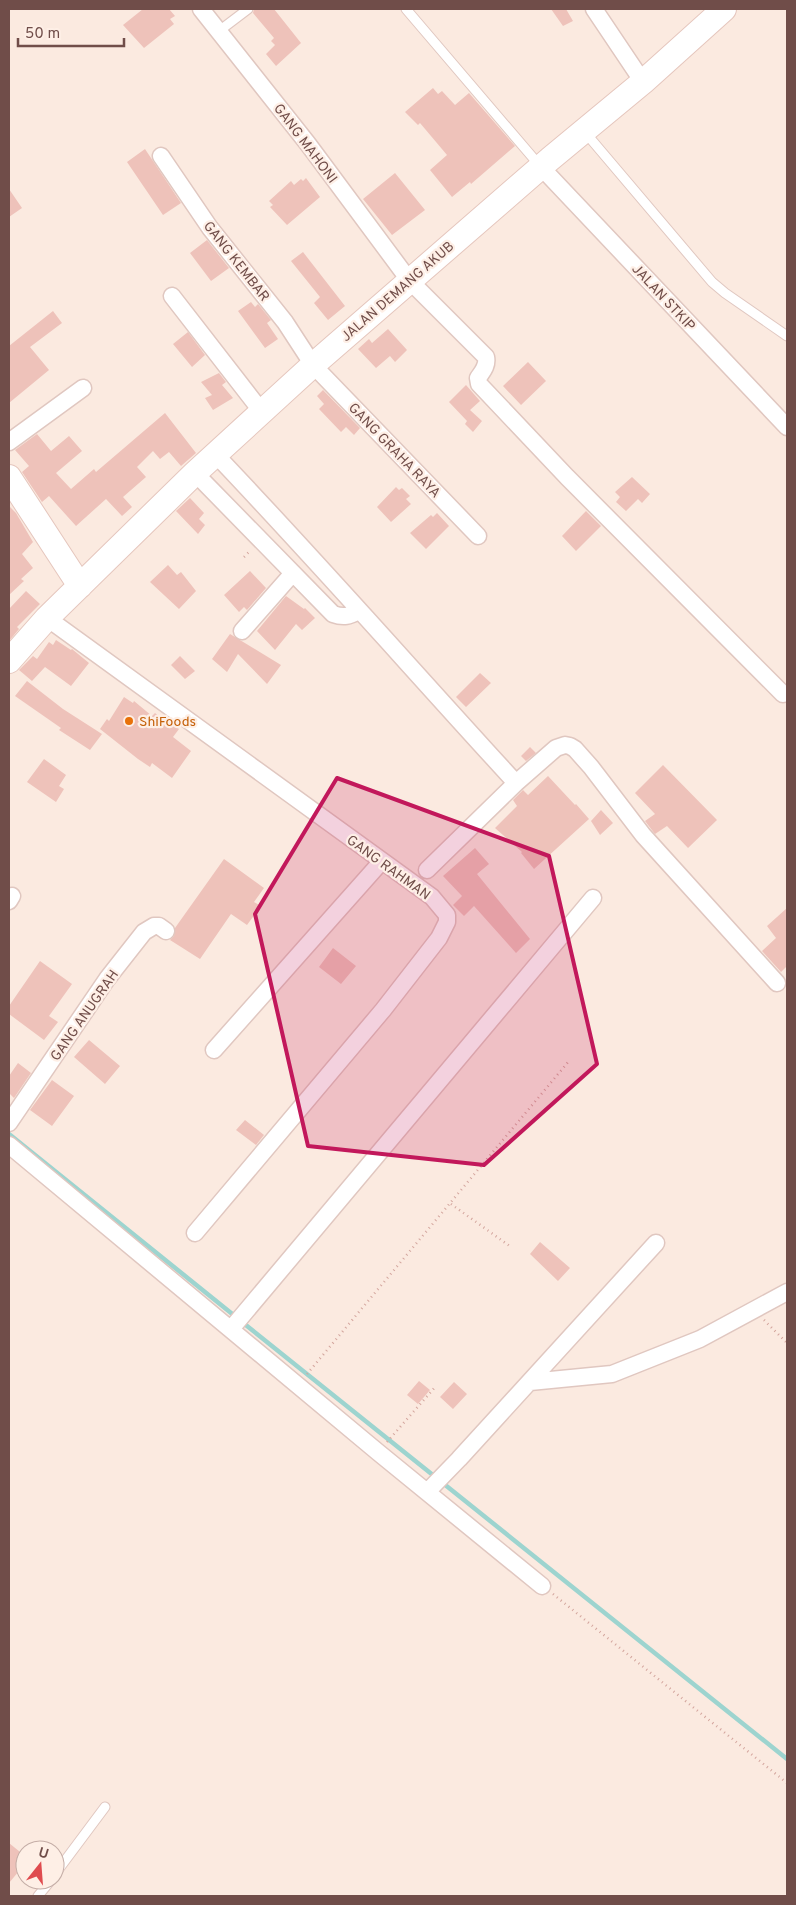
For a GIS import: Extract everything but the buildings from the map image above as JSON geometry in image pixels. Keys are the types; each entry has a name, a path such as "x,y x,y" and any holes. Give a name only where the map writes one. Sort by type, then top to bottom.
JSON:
{"street":[{"name":"GANG MAHONI","path":"201,9 308,144 409,280 486,357 485,368 478,378 479,384 567,477 783,694"},
{"path":"594,9 643,82"},
{"name":"JALAN DEMANG AKUB","path":"9,661 47,618 195,473 409,280 643,82 712,12"},
{"name":"GANG KEMBAR","path":"161,156 210,228 285,322 313,365"},
{"name":"JALAN STKIP","path":"552,158 787,427"},
{"path":"172,296 262,412"},
{"name":"GANG GRAHA RAYA","path":"313,365 478,536"},
{"path":"9,442 83,388"},
{"path":"216,455 316,560 359,611 516,783"},
{"path":"195,473 333,614 341,617 359,611"},
{"path":"9,477 80,586"},
{"path":"242,631 293,573"},
{"name":"GANG RAHMAN","path":"47,618 381,862 432,897 447,915 445,929 383,1010 250,1166 195,1234"},
{"path":"427,870 516,783 556,748 565,745 575,749 643,835 777,983"},
{"path":"214,1050 381,862"},
{"path":"231,1329 267,1289 593,898"},
{"name":"GANG ANUGRAH","path":"10,1122 107,979 144,932 154,926 159,926 166,931"},
{"path":"9,1145 542,1586"},
{"path":"427,1492 530,1382 656,1242"},
{"path":"530,1382 612,1374 700,1340 787,1292"}],"lane":[{"path":"219,31 248,9"},
{"path":"406,9 552,158"},
{"path":"584,131 712,282 725,294 787,336"},
{"path":"65,1861 105,1807"}],"path":[{"path":"306,1375 452,1204 569,1061"},
{"path":"452,1204 511,1247"},
{"path":"754,1310 787,1344"},
{"path":"385,1445 436,1386"},
{"path":"542,1586 787,1784"}],"highlighted area":[{"path":"337,778 549,856 597,1064 484,1165 308,1146 255,914"}],"waterway":[{"path":"9,1134 236,1317"},
{"path":"242,1322 787,1759"}],"place":[{"name":"ShiFoods","path":"129,721"}]}
